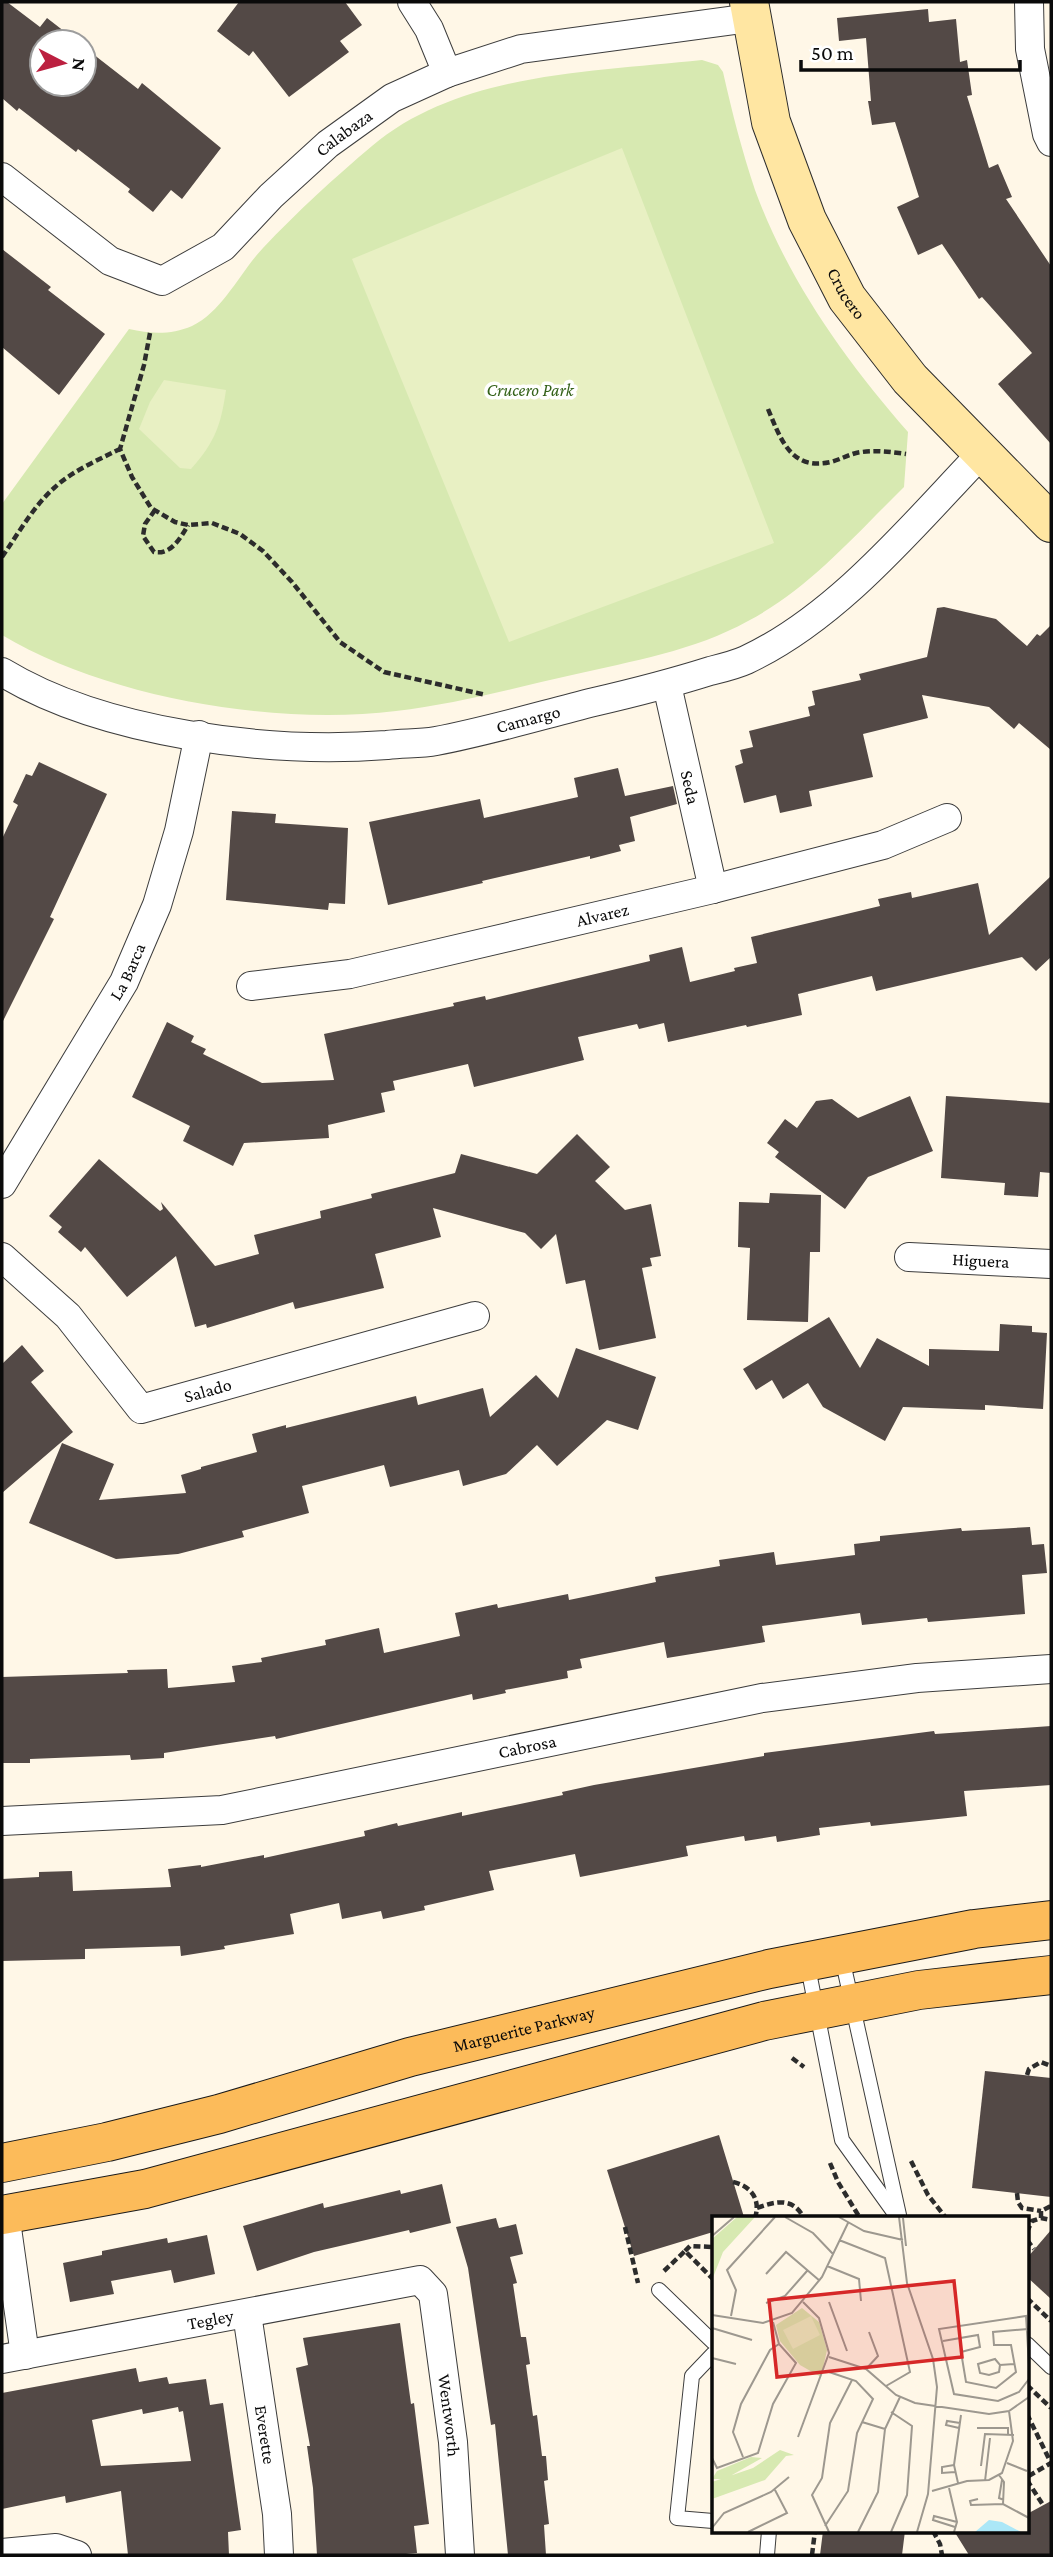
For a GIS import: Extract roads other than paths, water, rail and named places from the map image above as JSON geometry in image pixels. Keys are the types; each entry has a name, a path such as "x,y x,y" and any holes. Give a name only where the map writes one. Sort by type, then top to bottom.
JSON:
{"main road":[{"name":"Marguerite Parkway","path":"2,2163 107,2142 219,2114 411,2057 824,1957 974,1929 1051,1920"},
{"path":"3,2214 145,2189 750,2025 919,1990 1051,1975"}],"street":[{"path":"412,2 429,29 447,73"},
{"path":"1029,2 1030,49 1047,134 1051,142"},
{"name":"Calabaza","path":"2,177 110,261 162,281 223,247 271,196 328,144 392,98 447,73 521,49 749,10"},
{"name":"Crucero","path":"749,10 771,122 807,220 847,298 910,379 1051,523"},
{"name":"Camargo","path":"5,682 137,724 251,743 341,748 435,741 667,685 746,660 800,629 847,590 982,453"},
{"name":"Seda","path":"667,685 713,889"},
{"name":"La Barca","path":"2,1184 130,969 157,905 179,831 199,735"},
{"name":"Alvarez","path":"251,986 350,975 713,889 883,845 947,818"},
{"name":"Salado","path":"2,1257 68,1316 141,1409 475,1316"},
{"name":"Higuera","path":"909,1257 1051,1264"},
{"name":"Cabrosa","path":"2,1821 222,1810 762,1698 916,1678 1051,1669"},
{"path":"3,2214 14,2357"},
{"name":"Tegley","path":"14,2357 420,2280"},
{"name":"Wentworth","path":"420,2280 433,2294 453,2442 460,2555"},
{"name":"Everette","path":"247,2314 277,2514 279,2555"},
{"path":"2,2553 56,2548 77,2555"}],"lane":[{"path":"824,1957 834,2007 899,2216"},
{"path":"824,1957 834,2007 842,2140 898,2216"},
{"path":"654,2284 712,2341"},
{"path":"1028,2345 1051,2367"},
{"path":"712,2355 692,2376 677,2518 712,2521"},
{"path":"766,2555 769,2532"}],"park label":[{"name":"Crucero Park","path":"530,390"}]}
